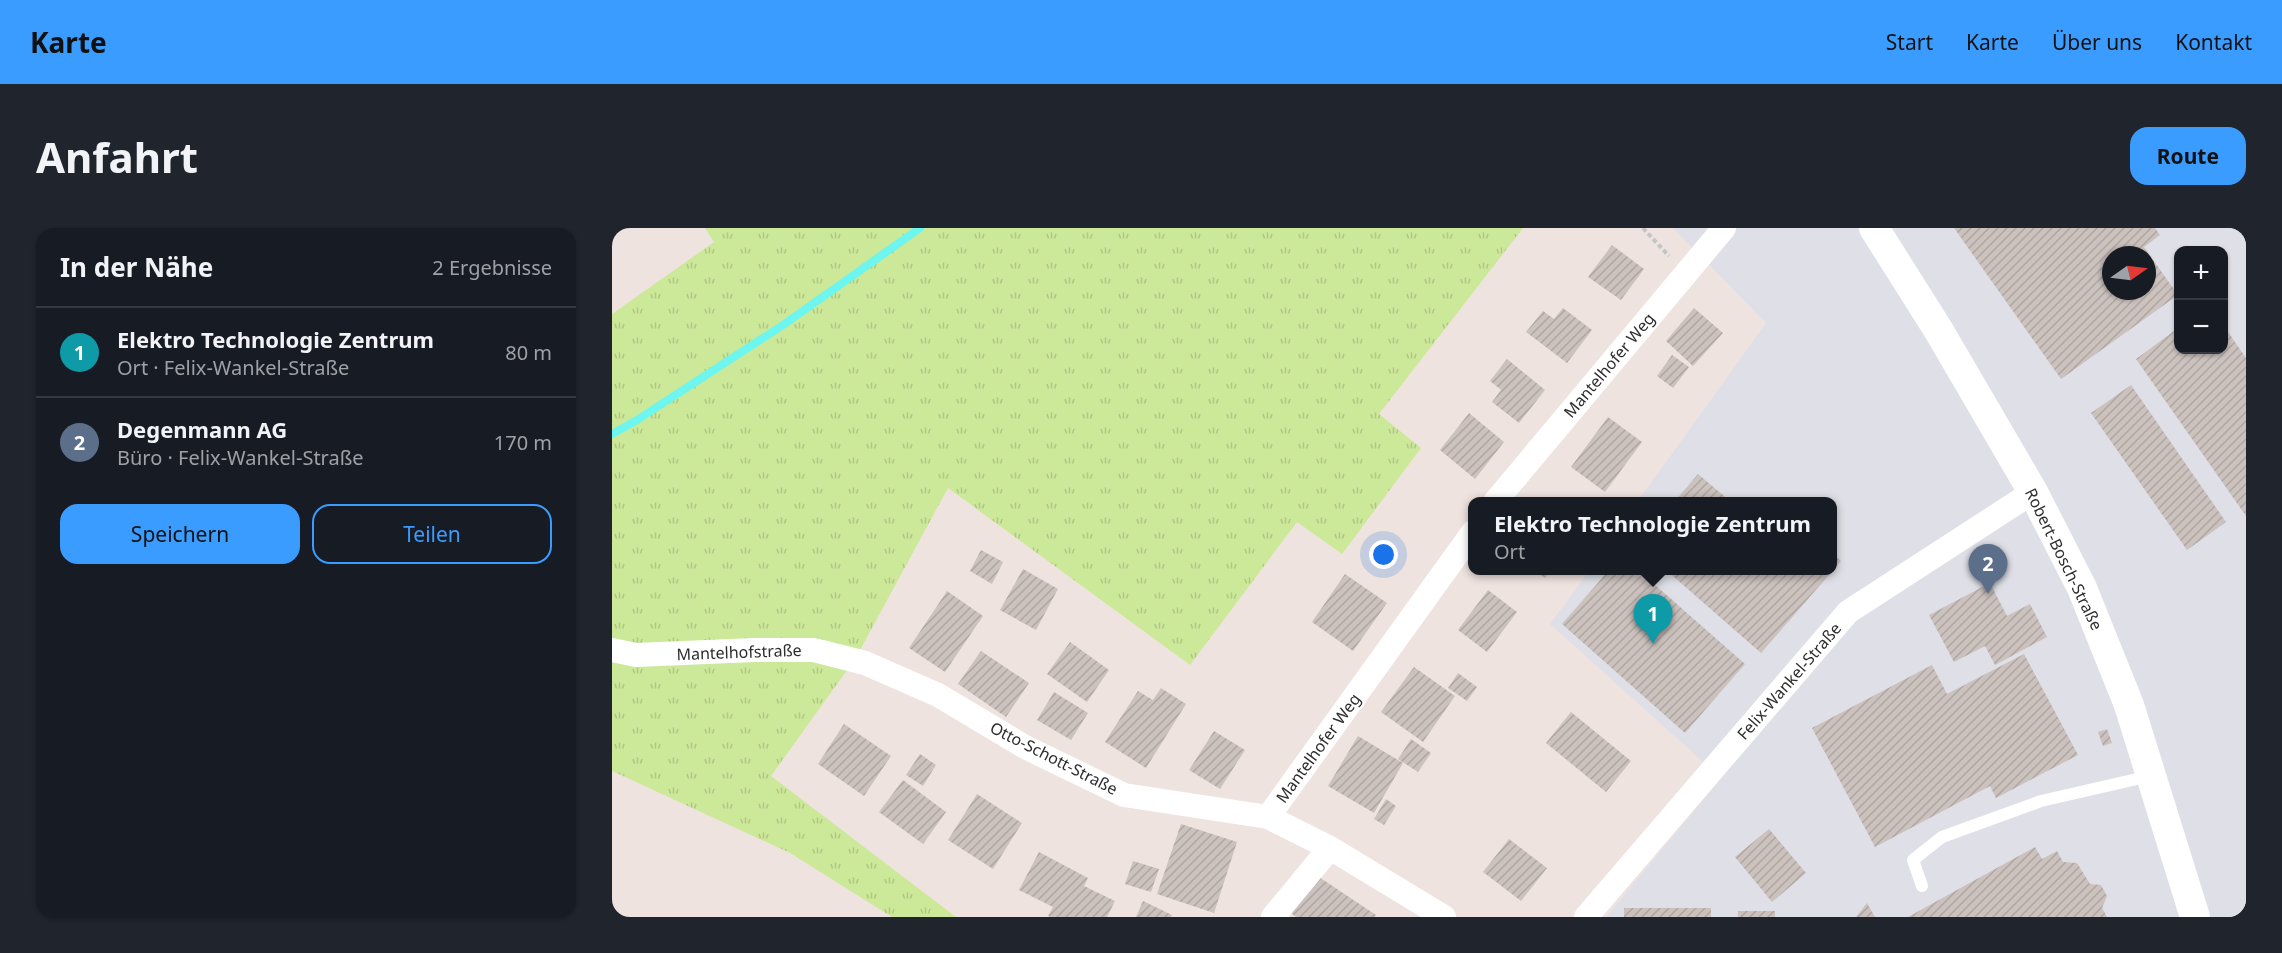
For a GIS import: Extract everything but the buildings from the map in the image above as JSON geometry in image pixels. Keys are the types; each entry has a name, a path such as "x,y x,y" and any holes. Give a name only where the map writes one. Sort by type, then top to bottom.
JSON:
{"street":[{"name":"Mantelhofer Weg","path":"1498,497 1724,228"},
{"name":"Robert-Bosch-Straße","path":"1874,228 1939,331 2033,492 2082,588 2129,705 2195,917"},
{"name":"Felix-Wankel-Straße","path":"1586,917 1848,612 2033,492"},
{"name":"Mantelhofer Weg","path":"1268,817 1468,539"},
{"name":"Mantelhofstraße","path":"612,650 636,655 814,650 865,663"},
{"name":"Otto-Schott-Straße","path":"865,663 938,695 1025,747 1125,795 1268,817 1330,848 1444,917"},
{"path":"1273,917 1330,848"}],"lane":[{"path":"1922,886 1913,860 1942,837 2041,801 2151,775"}],"path":[{"path":"1643,228 1685,274"}],"shaded area":[{"path":"1673,228 2246,228 2246,917 1606,917 1721,778 1550,624 1586,575 1837,575 1837,497 1641,497 1766,323"}],"green space":[{"path":"705,228 1523,228 1379,414 1421,448 1342,554 1297,522 1190,665 948,488 860,650 652,648 612,642 612,314 714,242"},
{"path":"786,655 850,666 771,776 956,917 892,917 790,853 612,771 612,658"}],"waterway":[{"path":"612,434 783,325 920,228"}],"place":[{"name":"Degenmann AG","path":"1988,594"},
{"name":"Elektro Technologie Zentrum","path":"1653,644"}]}
